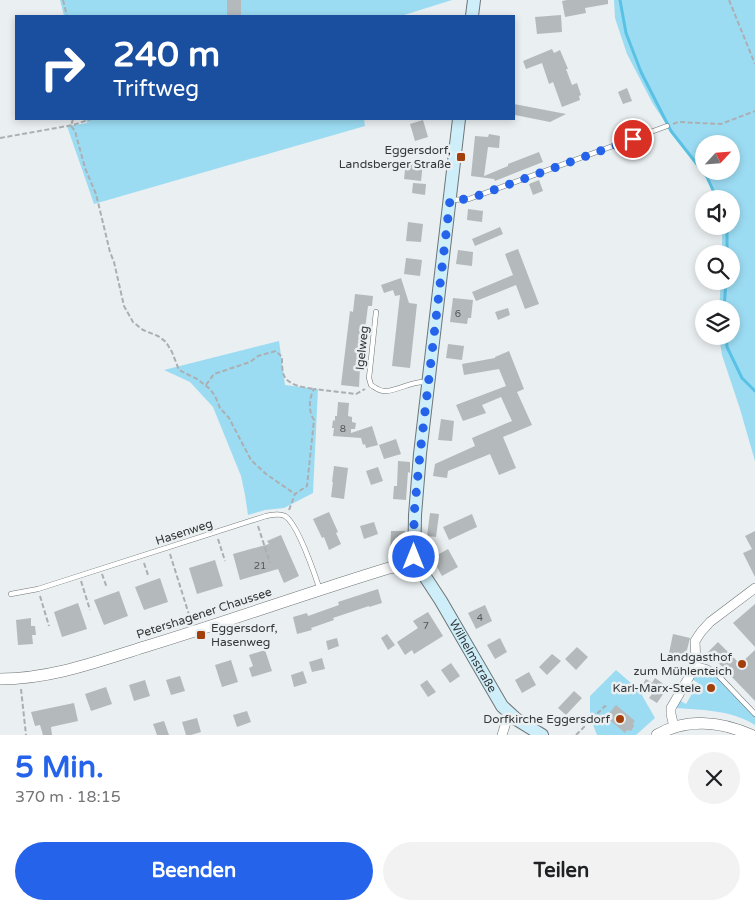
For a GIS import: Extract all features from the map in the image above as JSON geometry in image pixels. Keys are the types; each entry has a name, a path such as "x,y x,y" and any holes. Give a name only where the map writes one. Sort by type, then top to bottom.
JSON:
{"main road":[{"path":"472,15 474,0"},
{"path":"414,567 414,515 459,120"},
{"name":"Wilhelmstraße","path":"414,567 424,575 502,706 516,719 542,735"}],"street":[{"name":"Petershagener Chaussee","path":"0,679 33,678 68,670 389,568 400,566 414,567"},
{"path":"674,727 671,714 672,705 696,666 695,641 710,622 755,588"},
{"path":"502,735 509,713"},
{"path":"656,735 688,723 717,724 750,735"}],"lane":[{"path":"450,200 469,199 668,126"},
{"name":"Igelweg","path":"376,312 369,378 371,385 379,390 386,391 419,382 429,382"},
{"name":"Hasenweg","path":"11,594 38,589 101,570 266,516 280,514 287,517"},
{"path":"287,517 294,527 320,590"},
{"path":"696,666 706,667 714,671 755,714"}],"path":[{"path":"63,0 67,15"},
{"path":"729,0 755,64"},
{"path":"668,126 678,122 721,124 755,110"},
{"path":"73,120 72,126 85,168 96,194 124,306 128,314 133,322 143,330 158,336 166,342 179,370 206,385 215,396 220,408 229,418 251,460 266,474 295,494"},
{"path":"0,138 72,126 87,120"},
{"path":"206,385 214,374 250,362 258,356 276,351 282,357 283,374 290,383 314,389 356,394 371,385"},
{"path":"287,517 295,494 307,486 314,420 310,414 311,394 314,389"},
{"path":"256,519 270,563"},
{"path":"216,532 225,561"},
{"path":"168,547 195,631"},
{"path":"141,556 148,575"},
{"path":"101,570 107,588"},
{"path":"80,576 90,610"},
{"path":"38,589 49,626"},
{"path":"20,679 26,735"},
{"path":"576,735 605,706 607,708"}],"shaded area":[{"path":"60,0 452,0 404,15 64,15"},
{"path":"614,0 755,0 755,461 720,345 740,345 740,300 720,300 720,290 740,290 740,245 722,245 722,235 740,235 740,190 714,190 708,180 740,180 740,135 695,135 695,160 675,137 653,104 627,54 615,18"},
{"path":"86,120 364,120 365,126 94,204 67,126 87,123"},
{"path":"279,341 285,385 318,389 313,493 284,508 265,510 248,515 241,476 213,407 190,382 164,370"},
{"path":"616,670 639,690 655,718 636,735 597,735 590,717 590,696"},
{"path":"705,671 715,675 755,717 755,725 727,714 707,710 676,708 679,700 686,704 698,683 692,679 693,677"}],"building":[{"path":"227,0 241,0 241,15 227,15"},
{"path":"608,0 608,4 585,8 586,13 565,17 562,1"},
{"path":"561,15 562,32 537,34 535,17"},
{"path":"552,49 554,53 560,50 572,85 577,83 581,95 579,96 580,100 562,107 553,82 549,84 542,63 526,69 523,61"},
{"path":"627,88 632,101 623,104 618,92"},
{"path":"515,104 566,114 550,122 515,115"},
{"path":"423,120 428,137 415,141 410,124"},
{"path":"489,134 500,136 499,148 488,147 484,176 539,152 543,162 495,181 494,179 471,176 475,136 488,137"},
{"path":"406,161 423,163 421,181 404,179"},
{"path":"539,180 543,191 533,195 529,184"},
{"path":"413,183 426,184 425,195 412,193"},
{"path":"468,209 483,211 482,222 467,220"},
{"path":"408,222 423,224 421,242 406,241"},
{"path":"500,227 503,234 475,246 472,239"},
{"path":"518,249 539,304 525,309 516,285 476,301 472,292 513,275 505,254"},
{"path":"458,250 473,252 472,266 456,264"},
{"path":"406,258 422,260 420,276 404,274"},
{"path":"401,278 409,303 417,304 410,368 392,366 400,295 395,296 393,290 384,293 381,285"},
{"path":"355,294 373,296 372,306 368,306 359,387 341,385 350,311 353,312"},
{"path":"453,298 473,300 471,318 468,318 467,324 450,322"},
{"path":"508,308 510,315 498,320 495,312"},
{"path":"448,344 464,346 462,360 446,358"},
{"path":"509,351 524,389 517,392 532,425 503,437 516,468 499,475 490,454 448,471 447,478 433,476 435,464 475,446 472,438 512,421 501,397 482,405 486,413 463,421 456,405 506,386 499,369 464,375 462,364 495,358"},
{"path":"338,402 349,403 348,416 352,417 352,422 356,423 355,429 351,429 351,433 372,426 378,445 366,448 361,438 333,436 333,420 335,421 335,416 337,416"},
{"path":"441,419 454,421 452,441 438,440"},
{"path":"396,439 401,454 384,459 379,445"},
{"path":"398,461 410,462 406,500 393,499 394,486 397,486"},
{"path":"334,466 348,468 344,499 331,497"},
{"path":"378,467 383,481 371,485 366,471"},
{"path":"329,512 341,544 329,550 324,537 322,538 313,519"},
{"path":"430,513 439,514 436,537 427,536"},
{"path":"472,514 477,527 449,540 443,527"},
{"path":"374,522 378,534 364,539 360,526"},
{"path":"391,531 405,531 404,552 390,552"},
{"path":"755,531 755,577 743,553 752,549 745,536"},
{"path":"281,535 299,576 284,583 278,569 240,580 233,554 269,544 267,541"},
{"path":"448,549 458,567 442,576 432,558"},
{"path":"215,560 223,586 197,594 189,568"},
{"path":"160,578 168,602 144,610 135,587"},
{"path":"378,589 382,603 333,618 334,620 311,628 312,630 297,634 293,617 307,613 308,616 339,605 338,602"},
{"path":"119,591 128,616 104,625 94,600"},
{"path":"78,603 87,629 62,637 54,612"},
{"path":"755,604 755,647 733,623"},
{"path":"485,605 492,621 476,629 468,613"},
{"path":"428,612 443,636 414,654 412,650 405,655 397,642 418,628 413,621"},
{"path":"31,618 31,626 35,626 36,635 32,635 33,644 18,645 16,620"},
{"path":"387,634 395,645 388,650 381,638"},
{"path":"673,634 690,638 684,662 668,658"},
{"path":"337,638 339,646 328,650 326,641"},
{"path":"500,638 507,652 495,659 487,645"},
{"path":"718,642 740,664 755,650 755,701 708,652"},
{"path":"577,647 588,657 576,670 565,659"},
{"path":"265,650 272,671 252,677 249,668 253,666 249,655"},
{"path":"552,654 561,661 547,675 539,667"},
{"path":"322,658 325,669 312,672 309,662"},
{"path":"231,660 238,682 222,687 215,665"},
{"path":"451,663 460,676 450,683 441,670"},
{"path":"303,671 307,683 294,687 291,675"},
{"path":"529,672 536,685 522,693 515,680"},
{"path":"180,676 185,691 171,695 166,680"},
{"path":"655,678 668,687 657,703 649,698 652,694 641,687 646,679 652,683"},
{"path":"145,680 150,696 134,701 129,685"},
{"path":"427,680 436,692 428,697 420,685"},
{"path":"106,687 112,704 91,711 85,694"},
{"path":"574,691 582,698 566,715 558,708"},
{"path":"74,703 78,721 51,727 52,735 43,735 40,725 35,726 31,712"},
{"name":"Dorfkirche Eggersdorf","path":"616,705 635,721 631,731 627,730 625,733 606,717"},
{"path":"247,711 251,722 237,727 233,715"},
{"path":"197,718 201,732 186,735 182,722"},
{"path":"164,721 169,735 157,735 153,724"}],"waterway":[{"path":"620,0 626,33 641,72 671,131 707,177 713,190"},
{"path":"727,235 727,245"},
{"path":"725,290 725,300"},
{"path":"727,345 742,378 755,391"}],"place":[{"name":"Eggersdorf, Landsberger Straße","path":"461,157"},
{"name":"Eggersdorf, Hasenweg","path":"201,635"},
{"name":"Landgasthof zum Mühlenteich","path":"742,664"},
{"name":"Karl-Marx-Stele","path":"711,688"},
{"name":"Dorfkirche Eggersdorf","path":"620,719"}],"route":[{"path":"414,557 414,515 420,454 450,200 469,199 633,139"}]}
